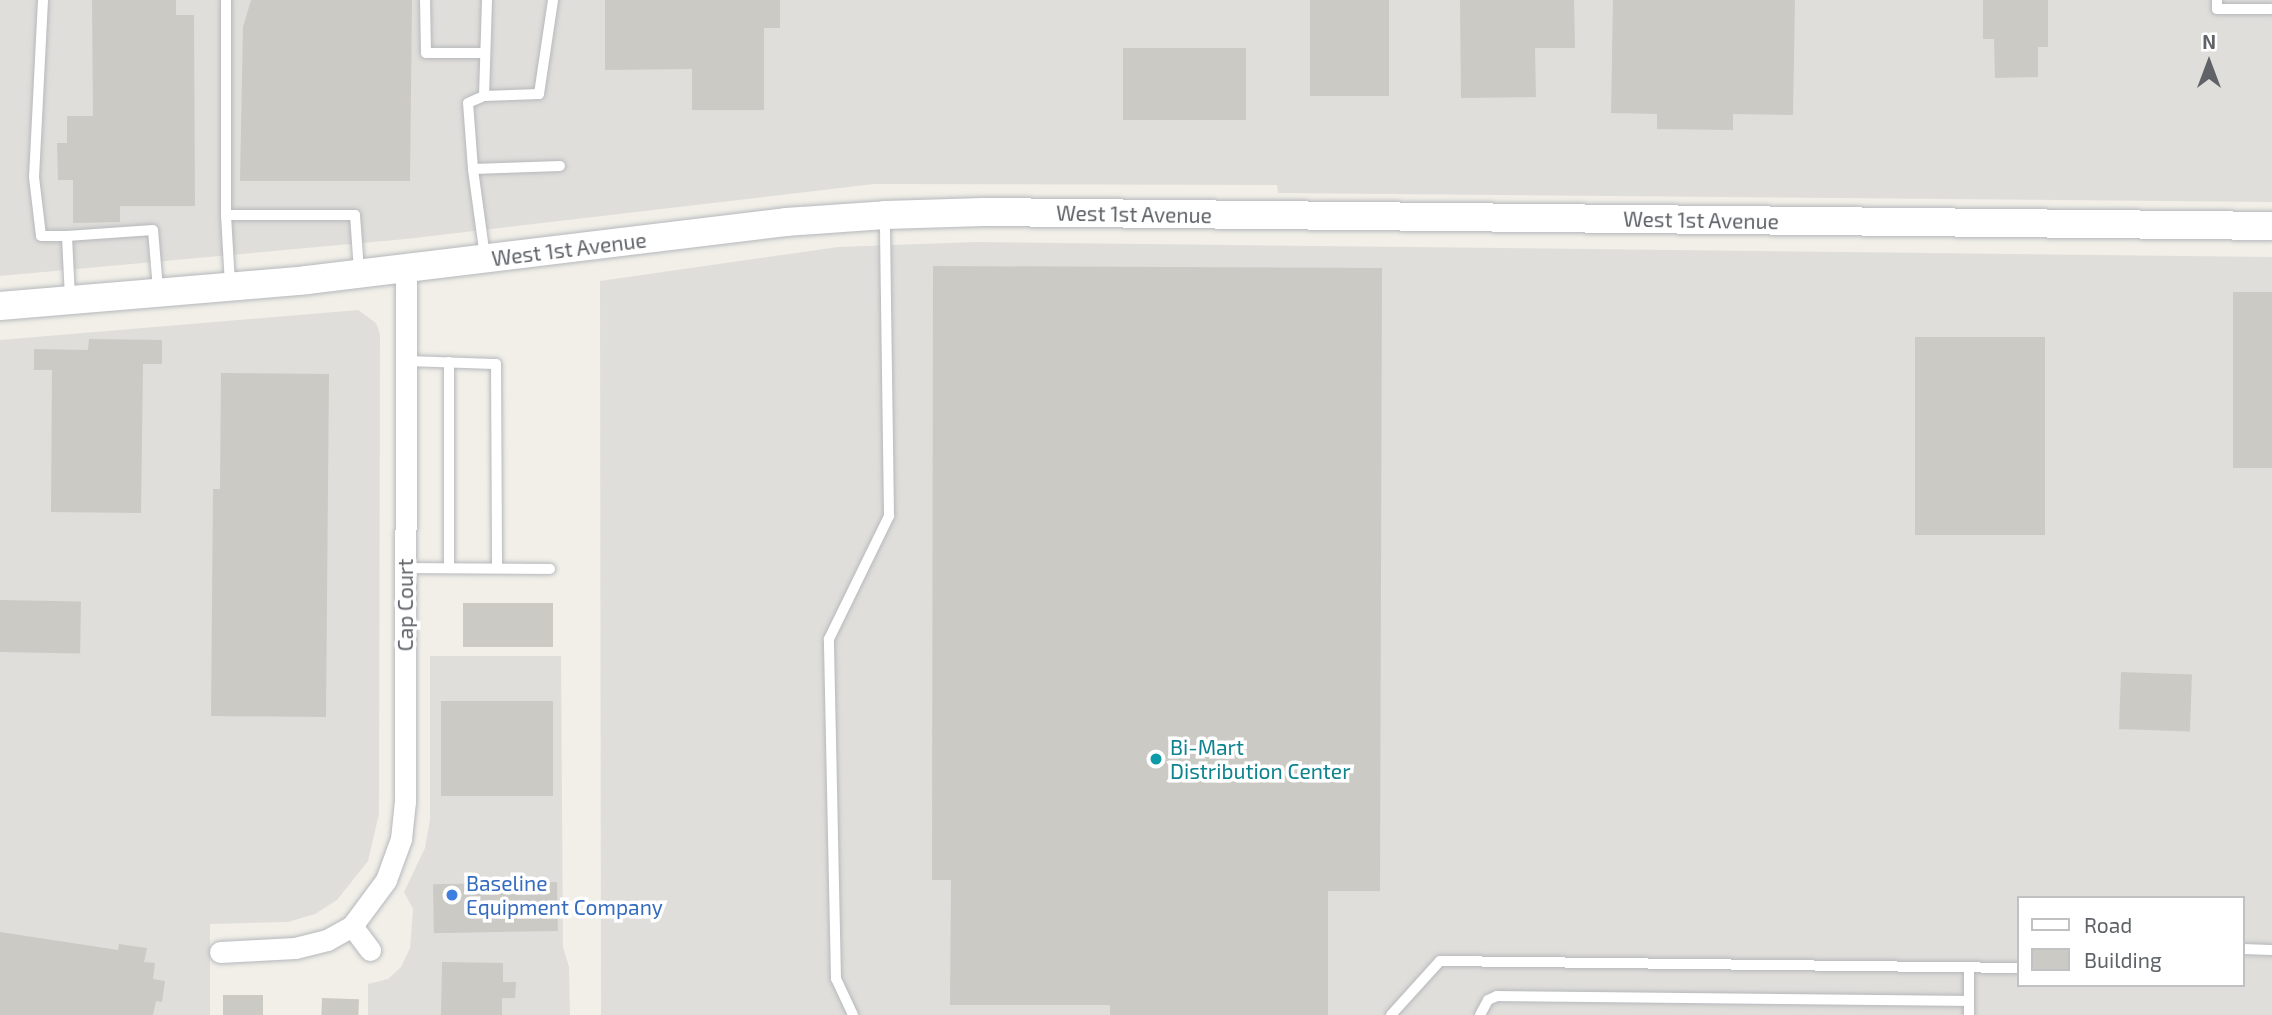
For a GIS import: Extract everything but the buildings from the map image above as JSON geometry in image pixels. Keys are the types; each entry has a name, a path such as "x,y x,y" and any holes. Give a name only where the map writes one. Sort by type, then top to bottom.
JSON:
{"street":[{"name":"West 1st Avenue","path":"0,306 359,275 786,222 885,215 984,212 2272,226"},
{"name":"Cap Court","path":"220,951 295,948 327,940 352,926 386,880 404,821 406,270"},
{"path":"352,926 370,950"}],"lane":[{"path":"43,0 34,177 41,236 153,230 158,293"},
{"path":"226,0 226,215 230,287"},
{"path":"425,0 426,52 485,53"},
{"path":"484,96 487,0"},
{"path":"486,260 473,169 468,103 484,96 539,94 553,0"},
{"path":"2217,0 2217,9 2272,9"},
{"path":"473,169 560,166"},
{"path":"226,215 355,215 359,275"},
{"path":"853,1015 836,979 829,639 889,516 885,215"},
{"path":"67,236 70,300"},
{"path":"405,361 496,364 497,568"},
{"path":"449,362 449,568"},
{"path":"405,568 550,569"},
{"path":"2244,949 2272,950"},
{"path":"1391,1015 1440,961 2016,968"},
{"path":"1969,967 1969,1015"},
{"path":"1480,1015 1488,1000 1497,996 1969,1001"}],"shaded area":[{"path":"0,0 2272,0 2272,202 1278,193 1277,185 874,184 406,239 0,276"},
{"path":"976,242 2272,257 2272,1015 601,1015 600,281 838,247"},
{"path":"358,310 376,323 380,334 379,814 368,861 337,900 315,914 288,922 210,924 210,1015 0,1015 0,340"},
{"path":"430,656 561,656 563,947 569,967 570,1015 368,1015 368,984 388,979 401,967 410,948 413,909 404,892 425,848 430,820"}],"place":[{"name":"Bi-Mart Distribution Center","path":"1156,759"},
{"name":"Baseline Equipment Company","path":"452,895"}]}
